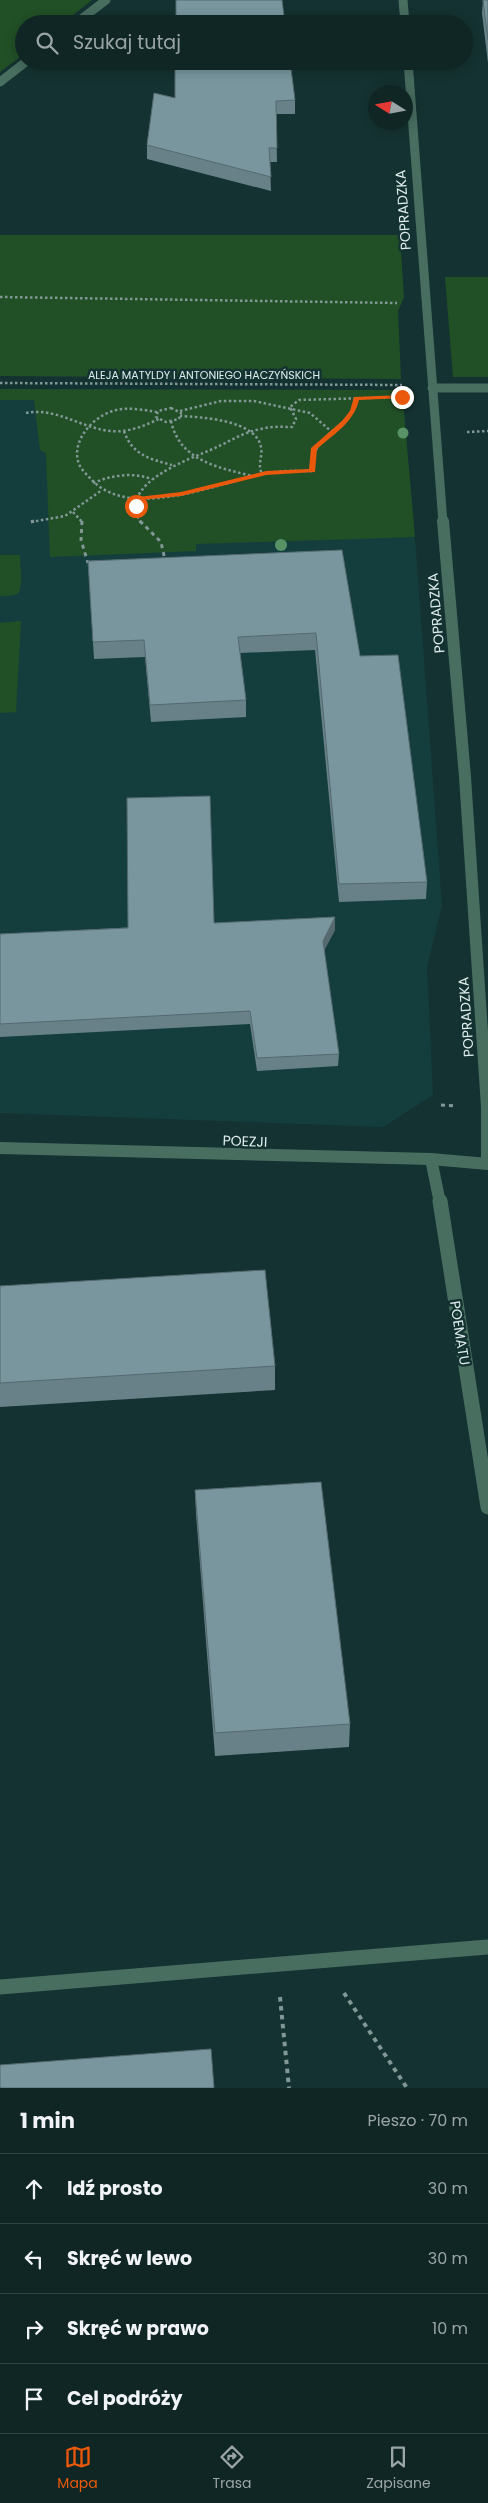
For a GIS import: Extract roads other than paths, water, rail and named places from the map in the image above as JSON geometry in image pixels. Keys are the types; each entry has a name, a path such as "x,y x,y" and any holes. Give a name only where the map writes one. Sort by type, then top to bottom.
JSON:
{"street":[{"path":"87,15 106,0"},
{"path":"403,0 404,15"},
{"path":"0,82 15,70"},
{"name":"POPRADZKA","path":"409,70 424,304 466,794 488,1107 488,1164"},
{"path":"432,388 488,388"},
{"name":"POEZJI","path":"0,1148 431,1159 488,1164"},
{"name":"POEMATU","path":"431,1159 437,1181 488,1507"},
{"path":"0,1986 488,1947"}]}
